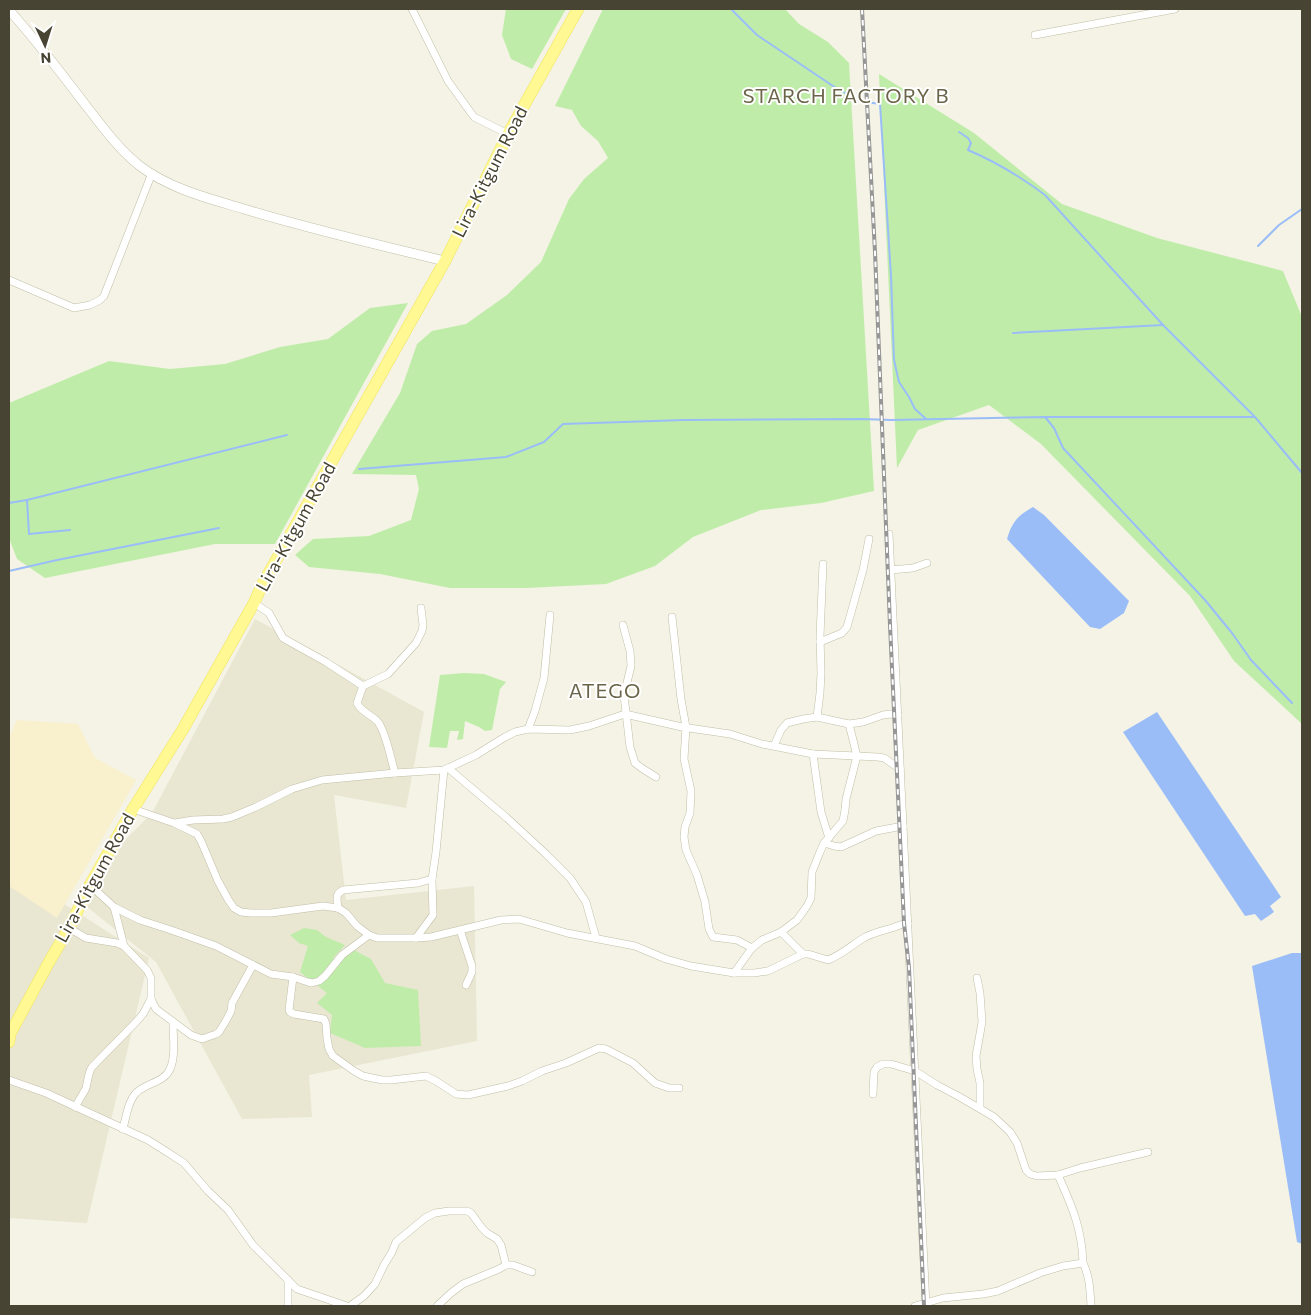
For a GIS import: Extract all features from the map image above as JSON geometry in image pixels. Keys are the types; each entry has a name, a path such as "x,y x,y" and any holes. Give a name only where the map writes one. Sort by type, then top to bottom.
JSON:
{"main road":[{"name":"Lira-Kitgum Road","path":"9,1042 10,1034 70,928 90,885 133,809 183,729 254,603 262,584 445,261 508,134 578,9"}],"street":[{"path":"412,9 448,81 474,118 508,134"},
{"path":"1035,35 1175,9"},
{"path":"9,10 112,138 127,155 152,173 196,194 274,218 445,261"},
{"path":"9,280 74,308 90,305 100,300 104,296 152,173"},
{"path":"889,534 926,1304"},
{"path":"820,642 842,633 847,627 863,570 869,539"},
{"path":"890,570 913,568 927,563"},
{"path":"817,717 821,679 820,642 823,564"},
{"path":"254,603 269,613 283,638 326,662 363,686"},
{"path":"395,773 381,727 359,708 357,703 363,686 388,674 416,643 423,626 421,608"},
{"path":"528,729 544,678 550,615"},
{"path":"672,617 686,728 684,759 691,790 690,813 684,837 686,850 697,875 709,929 713,938 738,940 752,948"},
{"path":"623,625 631,658 630,672 624,695 630,747 635,763 656,777"},
{"path":"174,823 232,818 292,789 322,780 446,769 476,755 515,732 528,729 570,730 626,714 686,728 730,734 813,754 884,758 900,769"},
{"path":"774,746 781,730 787,723 817,717 849,724 863,722 883,715 898,715"},
{"path":"734,974 752,948 762,940 781,932 797,920 811,898 812,872 827,841 843,821 846,799 857,756 849,724"},
{"path":"813,754 827,841 834,846 841,847 876,830 903,826"},
{"path":"416,938 432,915 432,879 446,769"},
{"path":"446,769 512,822 570,878 586,902 596,938"},
{"path":"133,809 174,823 198,835 218,881 237,910 262,913 295,911 323,906 338,908 346,913 357,926 369,935 377,938 431,937 501,920 519,919 567,933 635,946 666,959 691,966 734,974 768,971 803,954 828,960 863,938 904,923 908,924"},
{"path":"338,908 336,897 343,890 432,879"},
{"path":"90,885 114,908 140,920 216,946 271,974 293,977 312,983 319,981 325,976 342,955 369,935"},
{"path":"114,908 124,946"},
{"path":"70,928 86,938 124,946 147,970 151,978 151,999 156,1009 191,1036 202,1039 216,1034 227,1020 232,1003 253,965"},
{"path":"460,930 472,966 472,972 466,985"},
{"path":"781,932 803,954"},
{"path":"293,977 290,1012 324,1019 329,1049 333,1056 354,1072 363,1076 382,1080 426,1076 436,1080 456,1094 468,1096 522,1081 599,1048 606,1049 633,1063 655,1083 669,1088 679,1088"},
{"path":"977,978 982,1022 976,1056 980,1082 980,1108"},
{"path":"75,1106 87,1085 92,1066 137,1021 151,999"},
{"path":"123,1129 130,1102 135,1094 144,1086 165,1076 171,1068 173,1057 173,1022"},
{"path":"873,1094 874,1072 877,1067 883,1064 891,1064 915,1071 994,1117 1010,1132 1020,1150 1026,1170 1030,1174 1037,1176 1058,1175 1148,1152"},
{"path":"9,1080 46,1093 148,1140 184,1163 208,1191 228,1210 253,1245 297,1289 348,1306 364,1296 376,1284 396,1242 425,1218 434,1213 449,1211 467,1211 471,1214 487,1233 497,1239 501,1245 506,1265"},
{"path":"1058,1175 1079,1227 1083,1263 1089,1281 1091,1306"},
{"path":"915,1306 943,1298 998,1291 1040,1273 1063,1266 1083,1263"},
{"path":"437,1306 457,1288 506,1265 513,1265 532,1272"},
{"path":"288,1280 288,1306"}],"shaded area":[{"path":"255,619 424,712 406,808 334,795 346,900 474,886 477,1041 309,1075 312,1117 242,1119 156,962 87,907 123,842 152,813"},
{"path":"17,720 78,724 95,758 136,780 57,918 9,886 9,738"},
{"path":"9,869 149,958 87,1223 9,1218"}],"green space":[{"path":"506,9 566,9 532,69 511,59 502,35"},
{"path":"603,9 785,9 799,24 828,42 849,63 874,491 821,503 761,510 693,537 655,566 606,584 526,588 450,588 380,574 309,567 295,555 313,539 369,536 411,520 419,489 416,475 352,474 400,393 417,344 432,331 466,324 507,295 541,262 569,199 584,179 608,158 598,141 581,126 572,110 555,106"},
{"path":"879,74 974,133 1062,204 1157,238 1283,271 1302,317 1302,724 1234,661 1190,596 1041,444 989,405 918,430 897,468"},
{"path":"408,303 275,544 215,544 45,578 17,559 9,538 9,403 109,361 170,369 225,364 280,347 328,339 370,308"},
{"path":"484,674 506,682 500,689 492,730 485,731 465,721 463,739 457,740 459,731 450,731 447,748 429,747 440,675"},
{"path":"304,928 317,930 326,937 345,945 333,958 340,961 352,949 371,959 385,983 418,990 421,1046 365,1048 330,1033 332,1015 317,1003 327,993 300,972 308,946 299,943 290,935"}],"water":[{"path":"1033,507 1044,515 1129,601 1124,613 1100,629 1090,627 1007,539 1016,520"},
{"path":"1157,712 1281,897 1270,906 1274,912 1261,921 1255,914 1245,916 1123,732"},
{"path":"1292,953 1302,953 1302,1244 1297,1242 1252,966"}],"waterway":[{"path":"731,9 757,35 833,86 859,101 880,104 891,276 894,360 899,382 915,409 926,419"},
{"path":"959,132 968,138 971,143 968,150 1008,170 1045,195 1163,325 1255,417 1302,473"},
{"path":"1258,246 1279,225 1302,209"},
{"path":"1013,333 1163,325"},
{"path":"1045,417 1255,417"},
{"path":"359,469 506,457 544,442 563,424 684,420 891,420 1045,417 1054,428 1063,448 1205,600 1251,660 1292,703"},
{"path":"27,500 287,435"},
{"path":"9,503 27,500 29,534 70,530"},
{"path":"9,571 219,528"}],"railway":[{"path":"862,9 875,252 904,923 909,968 924,1306"}],"district":[{"name":"STARCH FACTORY B","path":"846,96"},
{"name":"ATEGO","path":"605,691"}]}
